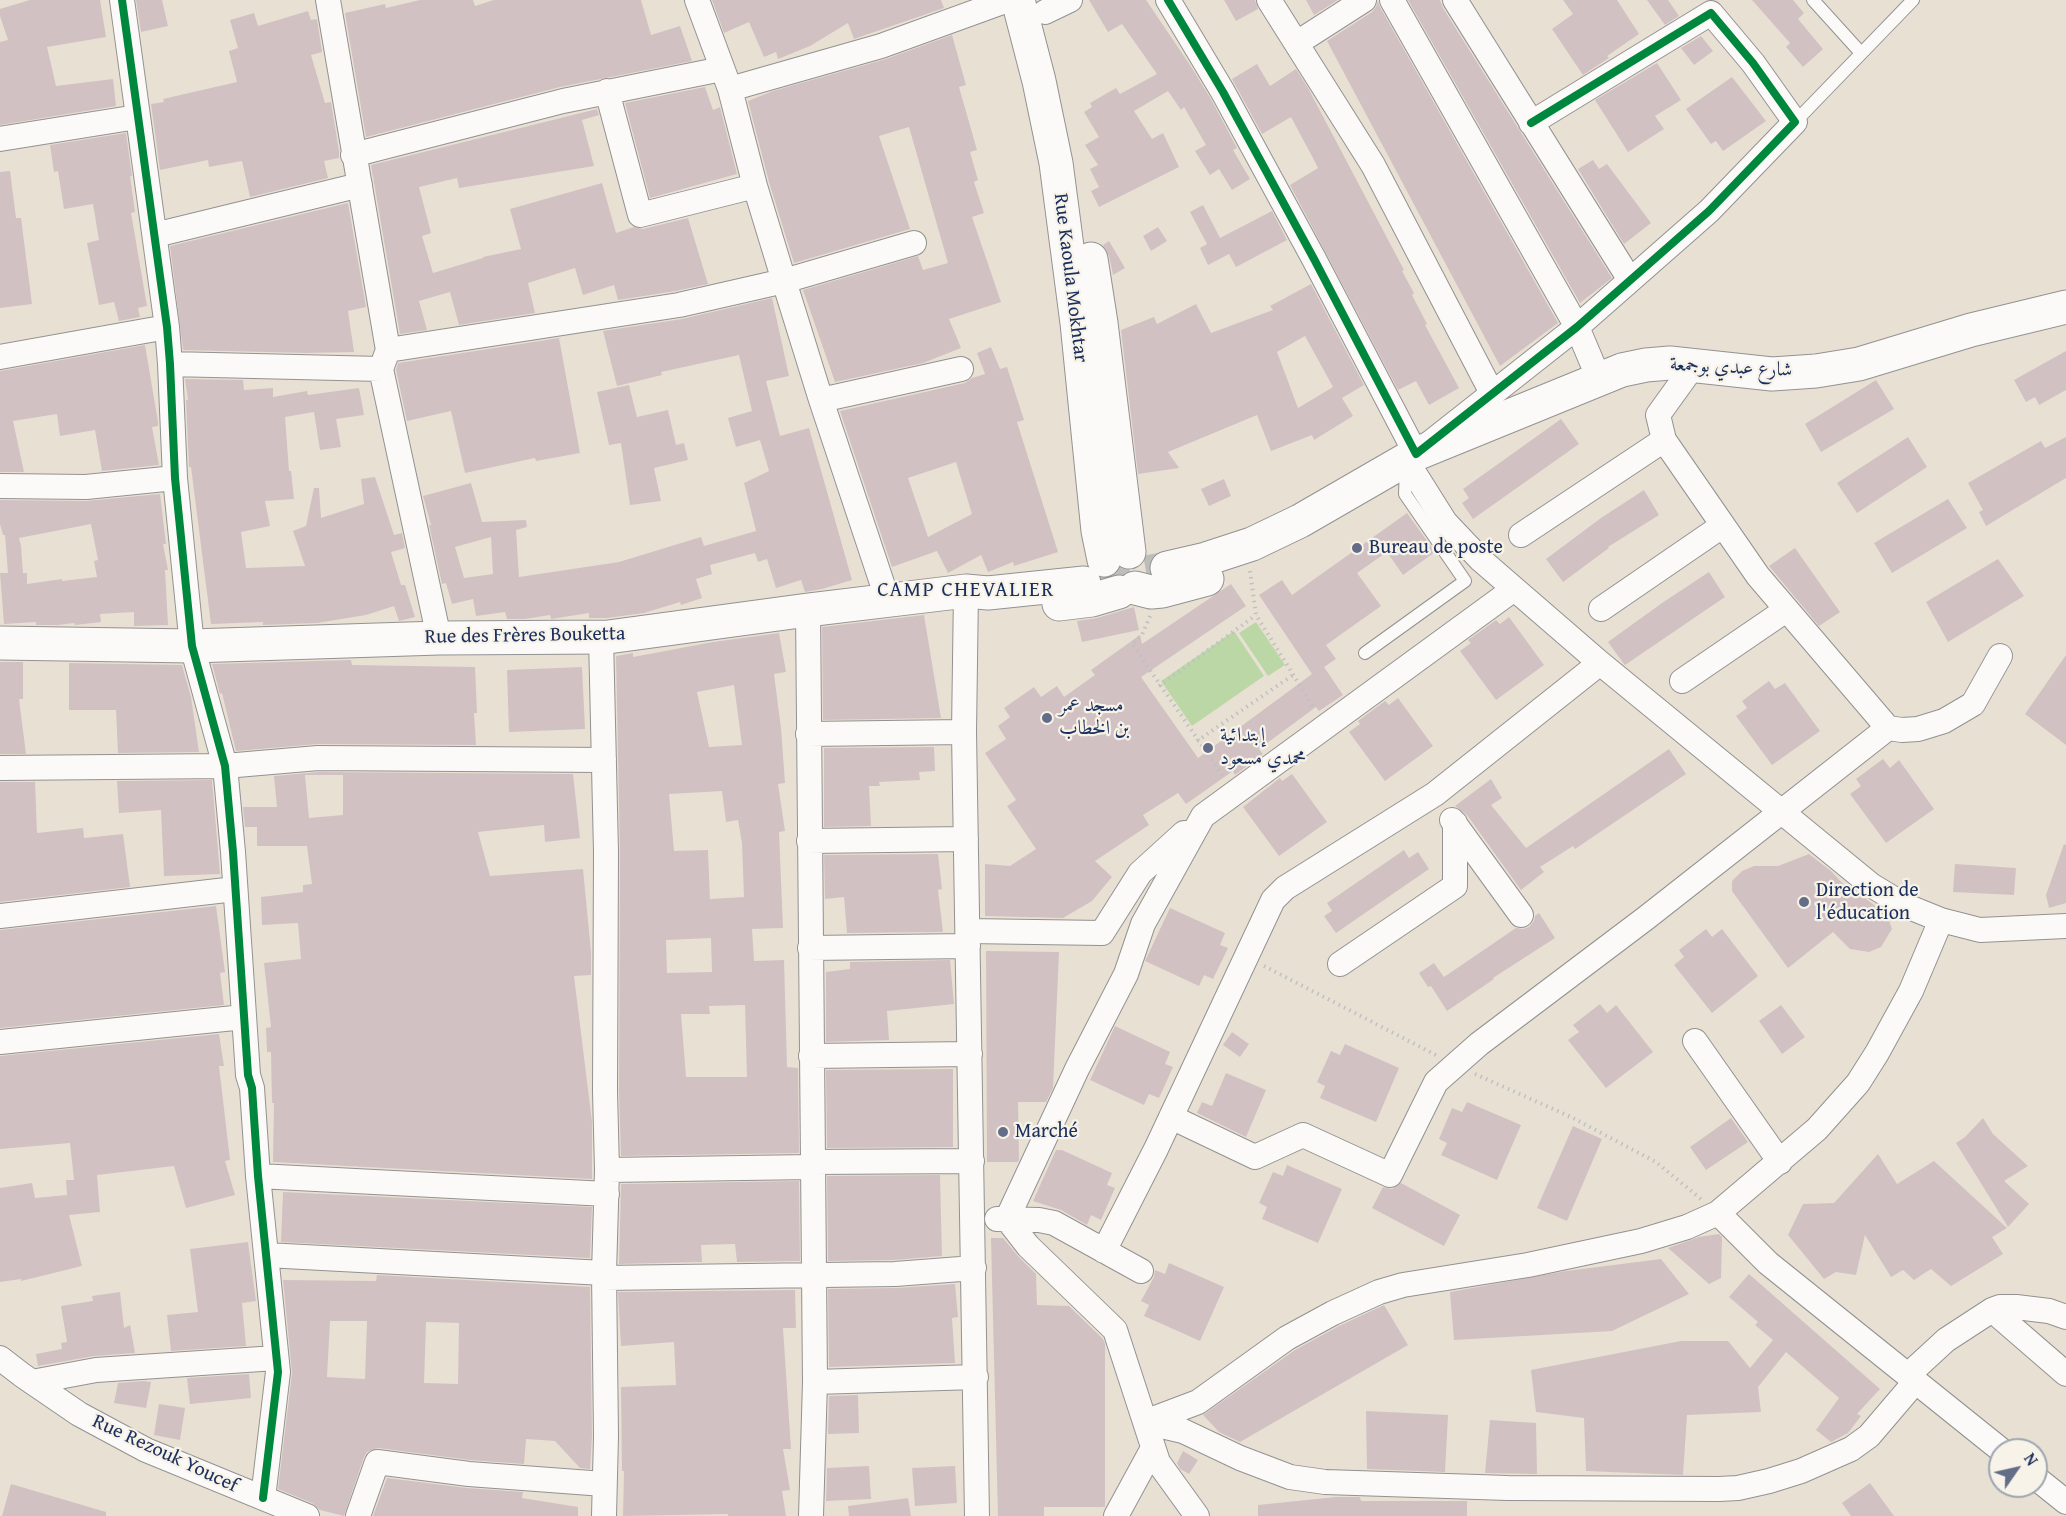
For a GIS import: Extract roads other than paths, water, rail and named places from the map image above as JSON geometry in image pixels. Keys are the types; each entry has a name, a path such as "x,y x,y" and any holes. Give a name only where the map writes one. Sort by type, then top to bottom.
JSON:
{"main road":[{"name":"Rue Kaoula Mokhtar","path":"1043,3 1061,77 1101,323 1110,563 1102,579 1106,586 1146,585"},
{"path":"1971,330 2066,282"},
{"name":"شارع عبدي بوجمعة","path":"1411,457 1622,370 1670,363 1772,374 1816,371 1880,358 1971,330 2066,307"},
{"name":"Rue des Frères Bouketta","path":"0,643 192,646 439,638 601,638 966,591 988,593 1222,534 1360,471 1411,457"},
{"path":"1146,585 1221,575 1304,540 1354,510 1374,495 1411,457"},
{"path":"966,591 994,612 1092,600 1146,585 1206,559 1258,541 1300,521 1411,457"}],"street":[{"path":"122,0 166,327 175,478 192,646 225,766 244,1017 276,1358 277,1383 263,1498"},
{"path":"329,0 353,155 360,185 385,359 439,638"},
{"path":"697,0 726,79 784,282 888,601"},
{"path":"353,155 607,91 726,79 881,46 1008,0"},
{"path":"1168,0 1223,92 1314,260 1445,522 1481,560 1600,663 1871,885 1904,905 1941,920 1980,930 2066,926"},
{"path":"1269,0 1373,165 1493,395"},
{"path":"1298,43 1364,0"},
{"path":"1392,0 1577,327 1599,379"},
{"path":"1455,0 1630,280"},
{"path":"1411,457 1577,327 1709,211 1795,122 1753,63 1711,13 1531,123"},
{"path":"607,91 640,215 755,186"},
{"path":"0,139 137,117"},
{"path":"155,234 360,185"},
{"path":"170,364 385,359 679,305 784,282 914,243"},
{"path":"0,357 166,327"},
{"path":"1694,365 1658,415 1664,440 1758,576 1888,728 1902,730 1926,727 1944,721 1973,704 2000,656"},
{"path":"821,400 960,369"},
{"path":"1521,535 1664,440"},
{"path":"0,486 86,487 175,478"},
{"path":"1601,609 1722,525"},
{"path":"810,948 1102,933 1140,873 1203,816 1514,589"},
{"path":"966,591 964,732 977,1516"},
{"path":"807,610 814,1275 811,1516"},
{"path":"1682,681 1786,610"},
{"path":"601,638 606,852 607,1182 604,1276 604,1516"},
{"path":"1104,1251 1171,1117 1270,906 1285,888 1435,794 1600,663"},
{"path":"1171,1117 1255,1157 1302,1135 1390,1175 1436,1082 1479,1044 1646,918 1888,728"},
{"path":"808,734 964,732"},
{"path":"0,768 225,766 318,758 604,760"},
{"path":"1435,794 1521,915"},
{"path":"1007,1219 1077,1069 1126,974 1143,924 1203,816"},
{"path":"1340,964 1455,886 1455,823"},
{"path":"809,841 966,838"},
{"path":"0,916 236,889"},
{"path":"1145,1422 1198,1402 1287,1338 1333,1313 1380,1292 1403,1285 1528,1265 1641,1241 1687,1227 1718,1213 1817,1129 1858,1083 1878,1053 1911,991 1941,920"},
{"path":"0,1042 244,1017"},
{"path":"1695,1041 1780,1162"},
{"path":"812,1056 970,1054"},
{"path":"258,1176 607,1182 812,1165 972,1161"},
{"path":"1718,1213 1768,1263 1988,1440"},
{"path":"973,1218 1054,1223 1141,1271"},
{"path":"1007,1219 1028,1246 1115,1330 1158,1462 1197,1516"},
{"path":"266,1255 604,1276 895,1274 974,1268"},
{"path":"1145,1422 1183,1431 1240,1458 1290,1477 1325,1482 1508,1488 1709,1490 1738,1488 1801,1470 1851,1449 1869,1436 1911,1379 1946,1340 1992,1310 2000,1307 2016,1307 2049,1311 2066,1317"},
{"path":"1992,1310 2066,1374"},
{"name":"Rue Rezouk Youcef","path":"0,1358 18,1380 146,1450 296,1514"},
{"path":"18,1380 96,1370 276,1358"},
{"path":"814,1382 976,1377"},
{"path":"1116,1516 1153,1448"},
{"path":"358,1516 377,1462 469,1474 604,1484"},
{"path":"2048,1488 2066,1502"}],"lane":[{"path":"1813,0 1861,53"},
{"path":"1795,122 1913,0"},
{"path":"1365,653 1465,581 1405,494 1411,457"}],"tunnel":[{"path":"1098,581 1167,568"}],"place":[{"name":"Bureau de poste","path":"1357,548"},
{"name":"مسجد عمر بن الخطاب","path":"1047,718"},
{"name":"إبتدائية محمدي مسعود","path":"1208,748"},
{"name":"Direction de l'éducation","path":"1804,902"},
{"name":"Marché","path":"1003,1132"}],"district":[{"name":"CAMP CHEVALIER","path":"966,591"}]}
